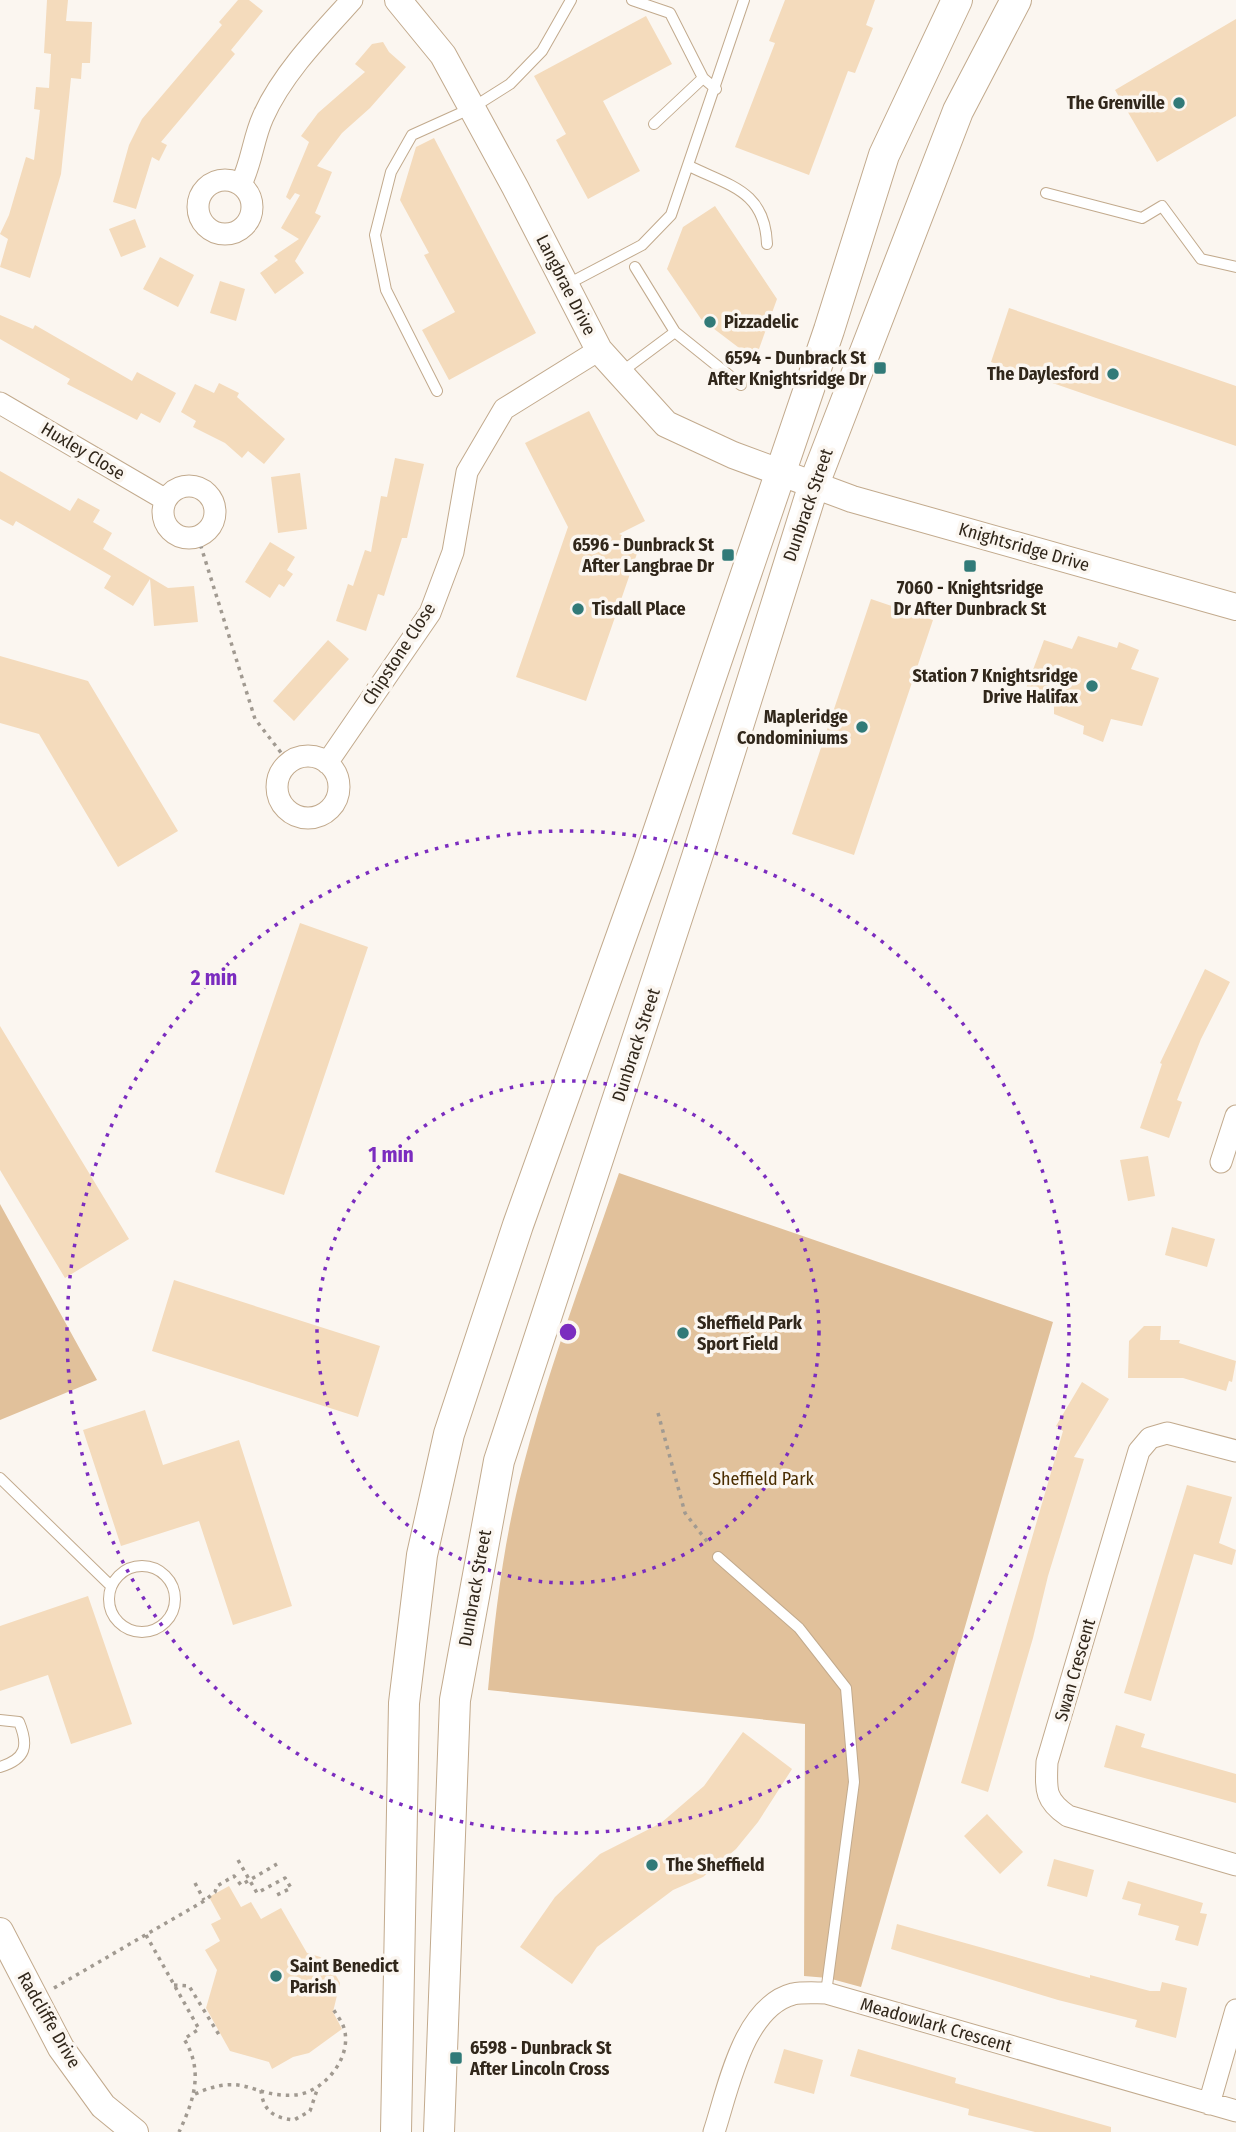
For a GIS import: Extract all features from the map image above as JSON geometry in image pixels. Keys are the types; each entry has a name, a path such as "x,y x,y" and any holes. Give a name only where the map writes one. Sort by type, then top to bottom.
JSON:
{"main road":[{"path":"396,2132 404,1703 422,1555 446,1448 518,1226 648,862 829,330 884,155 957,0"},
{"name":"Dunbrack Street","path":"439,2132 455,1700 499,1461 697,857 814,484 958,111 1016,0"}],"street":[{"path":"241,184 253,156 262,117 282,84 352,0"},
{"name":"Langbrae Drive","path":"398,0 443,55 599,350 666,424 814,484"},
{"name":"Chipstone Close","path":"327,763 429,613 453,552 467,472 504,409 599,350"},
{"name":"Huxley Close","path":"0,403 166,500"},
{"name":"Knightsridge Drive","path":"814,484 852,499 1236,607"},
{"path":"186,486 203,489 214,503 215,520 211,527 198,537 189,539 172,533 163,518 166,500 171,493 186,486"},
{"path":"308,757 327,763 337,778 337,797 327,812 310,818 292,814 280,800 278,779 289,762 308,757"},
{"path":"1221,1162 1236,1115"},
{"name":"Swan Crescent","path":"1236,1451 1167,1433 1150,1438 1139,1451 1047,1762 1046,1789 1054,1806 1068,1816 1236,1865"},
{"name":"Radcliffe Drive","path":"0,1931 61,2048 103,2106 135,2132"},
{"name":"Meadowlark Crescent","path":"714,2132 747,2035 757,2018 792,1994 826,1993 1236,2111"},
{"path":"1209,2104 1236,2010"}],"lane":[{"path":"437,391 386,290 375,235 391,172 412,135 472,108 510,84 542,51 571,0"},
{"path":"632,0 670,13 703,78 716,89"},
{"path":"566,285 642,245 671,215 716,89 744,0"},
{"path":"654,124 703,78"},
{"path":"689,166 740,191 758,205 766,230 766,244"},
{"path":"1046,193 1142,218 1163,206 1201,259 1236,267"},
{"path":"635,267 675,332 741,385"},
{"path":"620,373 675,332"},
{"path":"0,1478 111,1586"},
{"path":"718,1557 799,1628 846,1688 854,1782 826,1993"},
{"path":"135,1566 156,1568 164,1574 175,1592 173,1613 167,1622 149,1632 129,1630 113,1616 109,1606 111,1586 117,1577 135,1566"},
{"path":"0,1720 19,1722 25,1738 23,1752 14,1763 0,1767"}],"path":[{"path":"198,537 255,719 289,762"},
{"path":"658,1413 685,1513 718,1557"},
{"path":"238,1860 257,1893 285,1878 291,1888 275,1896"},
{"path":"66,1980 204,1901 215,1892 216,1886 234,1876 242,1885 277,1864"},
{"path":"195,1883 204,1901"},
{"path":"146,1935 199,2029 184,2039 195,2066 195,2094 180,2132"},
{"path":"174,1985 189,1986 220,2038"},
{"path":"195,2094 227,2083 292,2096 318,2087 330,2076 342,2054 344,2028 333,2009"},
{"path":"261,2090 265,2107 272,2115 294,2120 310,2111 318,2087"}],"green space":[{"name":"Sheffield Park","path":"619,1173 1053,1322 861,1987 828,1978 804,1976 805,1724 488,1690 501,1576 524,1463 557,1353"},
{"path":"0,1204 97,1380 0,1420"}],"building":[{"path":"47,0 68,0 66,21 92,22 90,63 82,63 81,79 71,78 61,174 30,278 0,267 8,239 0,234 9,215 26,157 34,160 40,110 34,109 36,87 49,88 51,54 44,53"},
{"path":"238,0 249,0 263,11 231,50 235,54 161,142 167,145 159,161 152,157 136,209 113,202 129,145 142,119 222,25 219,22"},
{"path":"785,0 875,0 866,25 873,28 855,73 848,71 809,175 735,147 775,43 769,41"},
{"path":"646,16 672,64 603,101 640,171 588,199 556,140 566,134 534,76"},
{"name":"The Grenville","path":"1236,19 1236,116 1157,162 1115,90"},
{"path":"383,42 389,52 406,67 370,108 342,133 317,166 332,172 315,213 321,216 295,261 304,273 275,294 260,273 278,260 274,256 299,239 281,228 300,195 295,193 290,200 286,197 309,142 301,136 318,113 365,72 355,64 372,44"},
{"path":"434,138 536,333 449,380 422,330 455,312 424,255 429,253 400,200 416,147"},
{"path":"715,206 777,299 755,360 701,319 667,269 683,227"},
{"path":"135,219 146,247 121,257 109,229"},
{"path":"160,257 194,275 178,307 143,289"},
{"path":"220,281 245,289 236,321 210,313"},
{"name":"The Daylesford","path":"1009,308 1236,386 1236,446 991,362"},
{"path":"0,315 33,329 35,325 132,381 137,372 176,393 160,423 141,413 137,420 67,384 70,379 0,339"},
{"path":"219,383 239,393 237,397 285,439 264,464 248,451 242,458 225,443 193,427 196,421 181,412 195,384 214,393"},
{"name":"Tisdall Place","path":"589,411 645,521 619,534 641,542 586,701 516,677 568,527 525,443"},
{"path":"395,458 424,464 407,538 402,538 384,596 378,594 366,631 336,621 348,584 353,586 365,550 371,552 381,496 387,497"},
{"path":"0,471 70,511 78,498 100,510 93,522 112,533 103,549 168,588 194,586 198,622 154,626 150,579 133,606 104,588 111,576 16,521 13,526 0,519"},
{"path":"300,473 307,529 278,533 271,477"},
{"path":"270,542 295,557 287,570 293,574 284,587 279,584 270,598 245,582"},
{"name":"Mapleridge Condominiums","path":"871,599 933,620 854,855 792,834"},
{"name":"Station 7 Knightsridge Drive Halifax","path":"1078,636 1117,648 1119,642 1139,650 1131,669 1159,678 1142,726 1111,719 1103,742 1083,734 1084,726 1054,714 1054,705 1024,694 1044,640 1072,649"},
{"path":"328,640 349,659 294,721 273,701"},
{"path":"0,656 88,681 178,831 118,867 39,734 0,723"},
{"path":"300,923 368,947 284,1195 215,1172"},
{"path":"1205,969 1230,982 1201,1039 1177,1100 1182,1102 1169,1138 1140,1128 1162,1064 1160,1063"},
{"path":"0,1026 129,1239 65,1278 0,1170"},
{"path":"1148,1156 1155,1196 1128,1201 1120,1160"},
{"path":"1172,1227 1215,1239 1207,1267 1165,1255"},
{"path":"174,1280 380,1346 358,1417 152,1351"},
{"path":"1144,1326 1161,1326 1160,1340 1180,1340 1179,1343 1236,1361 1232,1382 1229,1381 1226,1391 1183,1378 1128,1378 1129,1341"},
{"path":"1082,1382 1109,1399 1074,1457 1084,1459 1048,1576 1033,1638 988,1792 961,1783 1063,1431 1056,1426"},
{"path":"145,1410 163,1465 239,1440 292,1606 233,1625 199,1521 121,1546 83,1430"},
{"path":"1187,1485 1232,1497 1219,1543 1236,1550 1232,1565 1194,1554 1151,1701 1124,1693"},
{"path":"88,1596 132,1724 71,1744 48,1675 0,1691 0,1626"},
{"path":"1116,1725 1145,1734 1141,1747 1236,1774 1236,1803 1104,1767"},
{"name":"The Sheffield","path":"743,1732 792,1769 758,1822 736,1849 703,1877 673,1890 597,1947 572,1984 520,1947 555,1897 600,1854 661,1823 704,1786"},
{"path":"987,1814 1023,1852 1000,1874 964,1836"},
{"path":"1054,1859 1094,1870 1087,1897 1047,1886"},
{"path":"1128,1881 1203,1903 1200,1913 1207,1914 1198,1946 1175,1940 1179,1926 1138,1915 1141,1904 1122,1899"},
{"name":"Saint Benedict Parish","path":"229,1886 241,1907 251,1902 261,1919 281,1908 307,1953 327,1959 340,1983 333,2012 342,2029 309,2053 293,2057 272,2069 269,2062 230,2051 206,2008 217,1970 205,1950 220,1941 211,1924 221,1919 209,1897"},
{"path":"897,1924 1090,1978 1090,1975 1150,1991 1160,1991 1162,1982 1187,1988 1176,2038 1135,2027 1137,2020 1058,2000 891,1949"},
{"path":"784,2049 823,2060 814,2094 774,2083"},
{"path":"858,2049 956,2078 955,2083 1111,2127 1111,2132 1035,2132 968,2115 969,2109 850,2076"}],"place":[{"name":"The Grenville","path":"1179,103"},
{"name":"Pizzadelic","path":"710,322"},
{"name":"6594 - Dunbrack St After Knightsridge Dr","path":"880,368"},
{"name":"The Daylesford","path":"1113,374"},
{"name":"6596 - Dunbrack St After Langbrae Dr","path":"728,555"},
{"name":"7060 - Knightsridge Dr After Dunbrack St","path":"970,566"},
{"name":"Tisdall Place","path":"578,609"},
{"name":"Station 7 Knightsridge Drive Halifax","path":"1092,686"},
{"name":"Mapleridge Condominiums","path":"862,727"},
{"name":"Sheffield Park Sport Field","path":"683,1333"},
{"name":"The Sheffield","path":"652,1865"},
{"name":"Saint Benedict Parish","path":"276,1976"},
{"name":"6598 - Dunbrack St After Lincoln Cross","path":"456,2058"}]}
